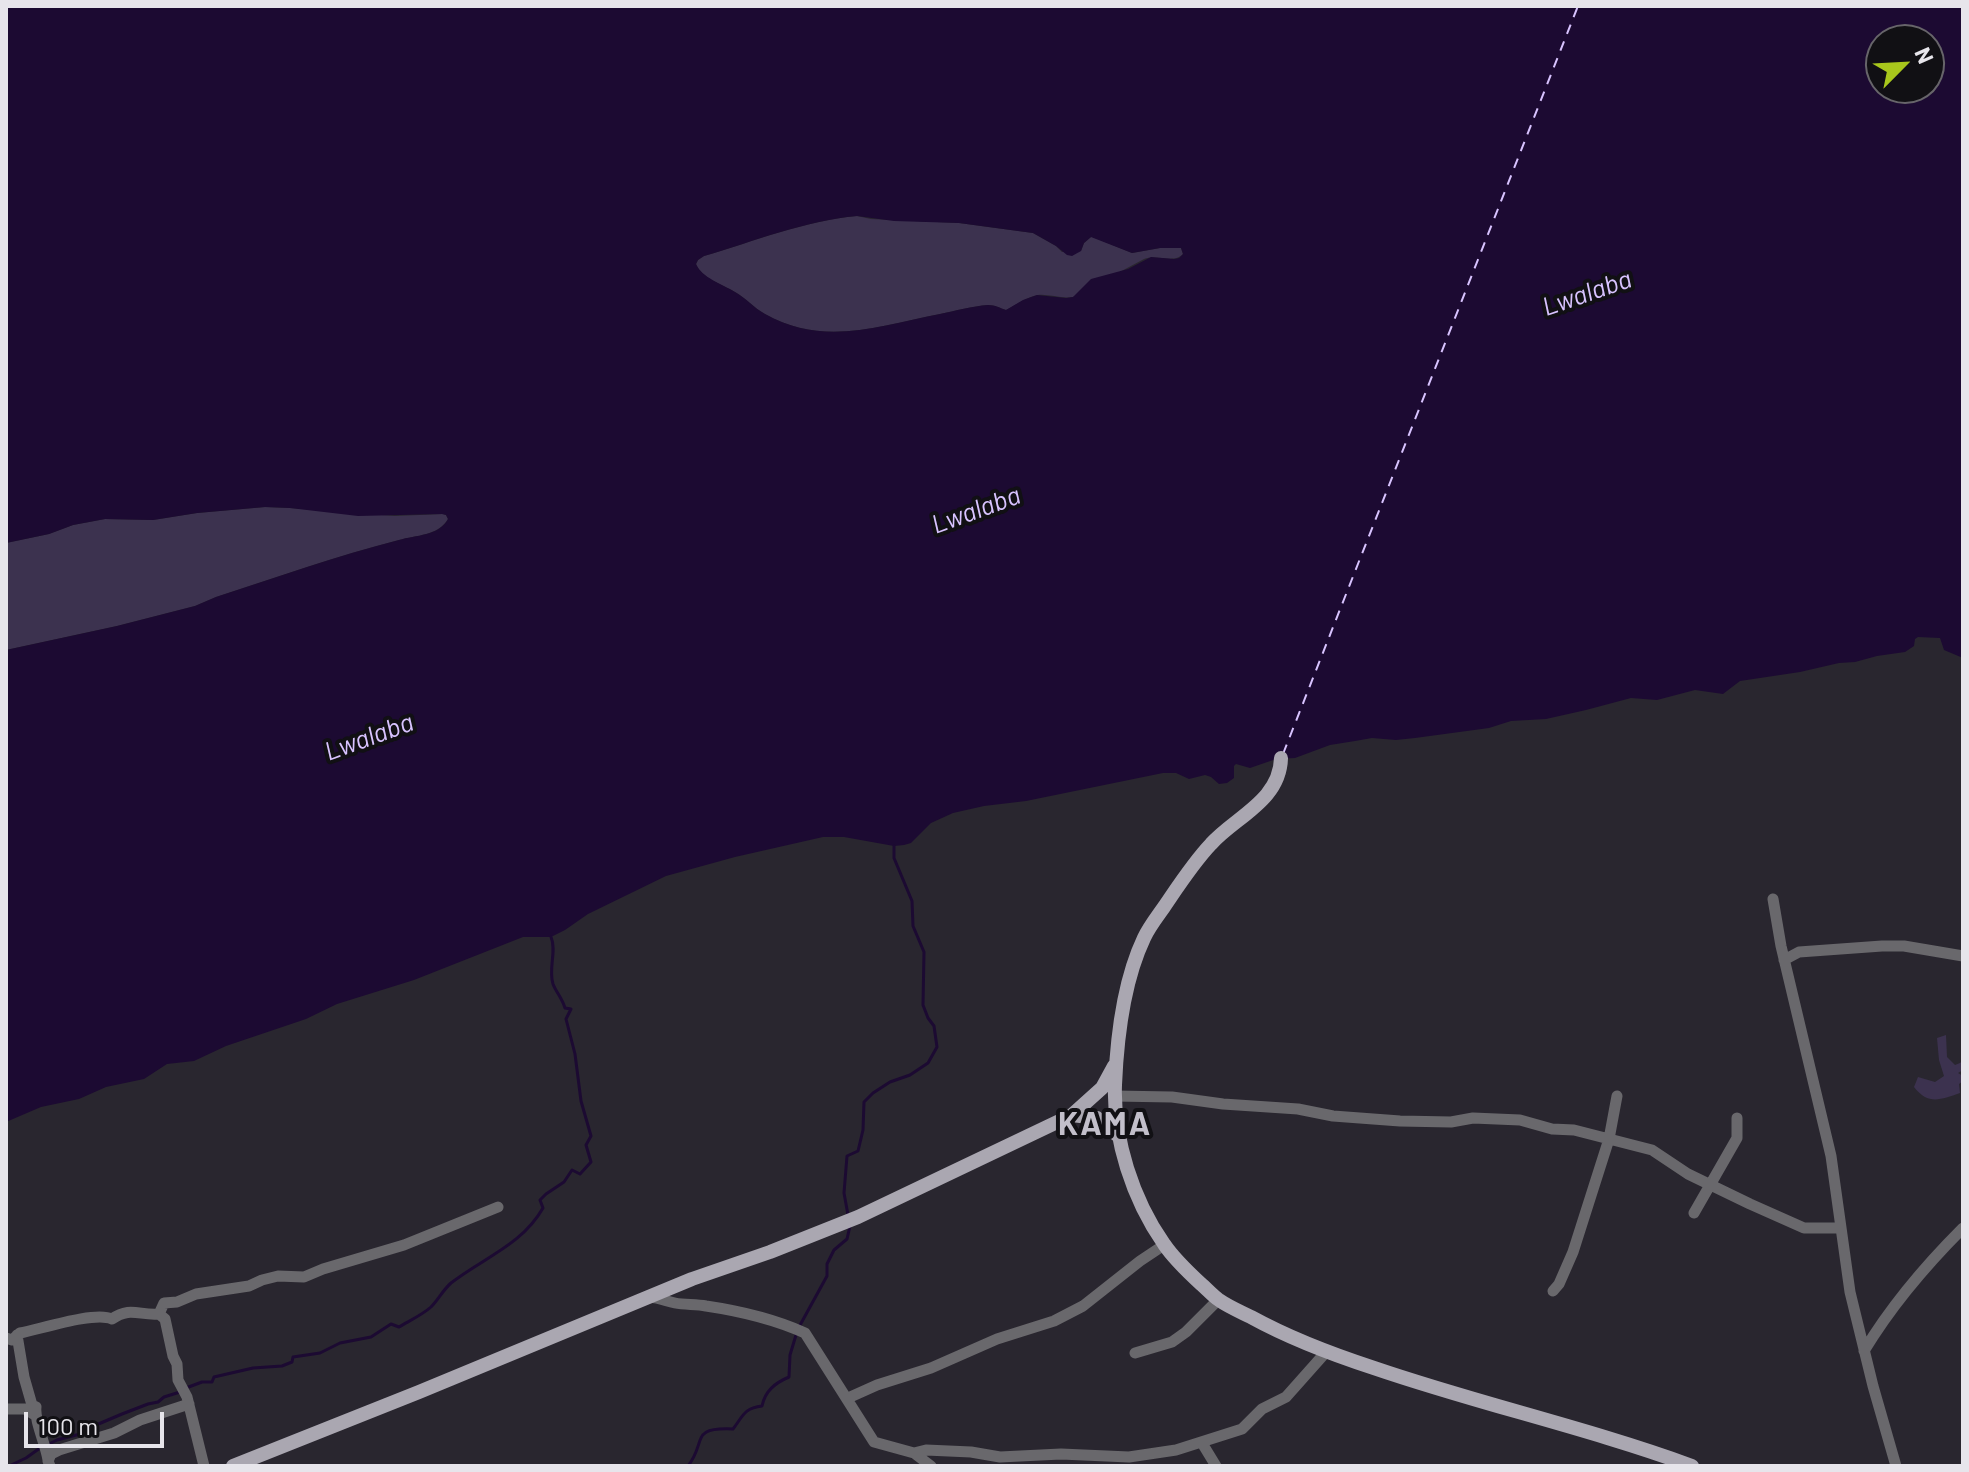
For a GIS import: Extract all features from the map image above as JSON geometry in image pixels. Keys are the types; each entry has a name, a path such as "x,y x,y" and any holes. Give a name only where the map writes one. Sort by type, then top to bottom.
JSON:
{"main road":[{"path":"1281,758 1278,776 1257,808 1226,829 1190,868 1145,936 1132,970 1124,1005 1114,1096 1117,1135 1140,1205 1164,1245 1182,1267 1218,1300 1287,1336 1428,1386 1692,1466"},
{"path":"233,1466 692,1279 851,1220 1072,1115 1102,1088 1116,1063"},
{"path":"1072,1115 1097,1118 1117,1135"}],"street":[{"path":"1773,899 1784,960 1831,1156 1850,1292 1896,1466"},
{"path":"1784,960 1799,952 1882,946 1904,946 1963,956"},
{"path":"1114,1096 1172,1097 1400,1121 1517,1119 1655,1151 1688,1174 1804,1228 1841,1228"},
{"path":"1553,1291 1573,1252 1609,1139 1617,1096"},
{"path":"1694,1213 1737,1138 1737,1118"},
{"path":"159,1314 165,1302 249,1286 278,1276 302,1278 404,1245 498,1207"},
{"path":"1864,1351 1910,1286 1963,1228"},
{"path":"848,1398 965,1355 997,1339 1054,1321 1083,1306 1164,1245"},
{"path":"650,1297 748,1314 805,1333 874,1442 914,1453 931,1466"},
{"path":"1135,1353 1172,1342 1218,1300"},
{"path":"35,1415 36,1407 32,1405 12,1337 86,1318 105,1316 112,1319 123,1311 159,1314 165,1319 178,1380 187,1396 204,1466"},
{"path":"914,1453 926,1450 1000,1457 1061,1454 1129,1457 1176,1450 1242,1429 1262,1409 1286,1397 1326,1352"},
{"path":"49,1463 51,1454 59,1450 189,1404"},
{"path":"6,1409 25,1409 35,1415 49,1463"},
{"path":"1202,1443 1216,1466"}],"shaded area":[{"path":"857,216 959,223 1033,233 1062,252 1081,251 1084,243 1093,237 1132,253 1181,248 1183,254 1175,258 1144,259 1073,297 1038,295 1006,310 982,306 873,328 830,332 808,330 765,314 739,294 708,277 696,264 704,256 780,232"},
{"path":"265,507 395,516 443,514 448,519 433,532 330,560 195,606 6,650 6,543 105,519 153,520"},
{"path":"1946,1035 1947,1057 1955,1065 1963,1060 1963,1070 1958,1073 1963,1076 1959,1084 1960,1093 1929,1099 1914,1087 1918,1077 1935,1082 1944,1076 1937,1038"}],"water":[{"name":"Lwalaba","path":"6,6 1963,6 1963,658 1944,650 1940,638 1918,637 1914,646 1905,652 1740,681 1723,694 1695,690 1657,700 1631,698 1546,719 1511,721 1489,728 1396,740 1372,738 1330,745 1295,758 1276,759 1250,768 1236,764 1234,778 1227,783 1219,784 1205,775 1189,779 1176,773 1163,773 1026,801 984,806 953,813 931,823 911,843 904,845 823,837 735,857 666,876 588,914 551,937 523,937 414,980 337,1004 306,1019 226,1046 194,1061 167,1064 144,1079 41,1107 6,1122 6,650 195,606 330,560 433,532 448,519 442,514 358,516 265,507 153,520 105,519 73,525 49,534 6,543","holes":["857,216 894,221 959,223 1033,233 1072,256 1081,251 1091,237 1132,253 1181,248 1183,254 1174,259 1151,257 1128,269 1091,279 1073,297 1037,295 1006,310 982,306 873,328 830,332 808,330 765,314 739,294 708,277 696,264 704,256 818,222"]}],"waterway":[{"path":"848,1215 844,1193 847,1156 858,1151 863,1130 864,1102 890,1082 910,1075 928,1063 937,1047 934,1026 923,1005 924,952 913,926 912,901 894,858 894,846"},
{"path":"186,1388 212,1382 214,1377 253,1368 282,1366 292,1362 293,1357 320,1353 340,1343 371,1337 391,1324 399,1327 427,1310 451,1283 524,1232 543,1208 540,1200 564,1182 572,1170 580,1174 591,1162 586,1145 591,1136 581,1101 575,1054 566,1019 571,1009 565,1008 553,984 551,937"},
{"path":"799,1327 827,1276 827,1264 834,1250 847,1239 850,1226"},
{"path":"688,1466 704,1434 733,1429 748,1411 762,1406 771,1388 789,1377 790,1355 796,1335"},
{"path":"47,1445 84,1433 89,1428 180,1392"},
{"path":"9,1466 40,1448"}],"ferry route":[{"path":"1283,754 1578,6"}],"district":[{"name":"KAMA","path":"1105,1124"}]}
